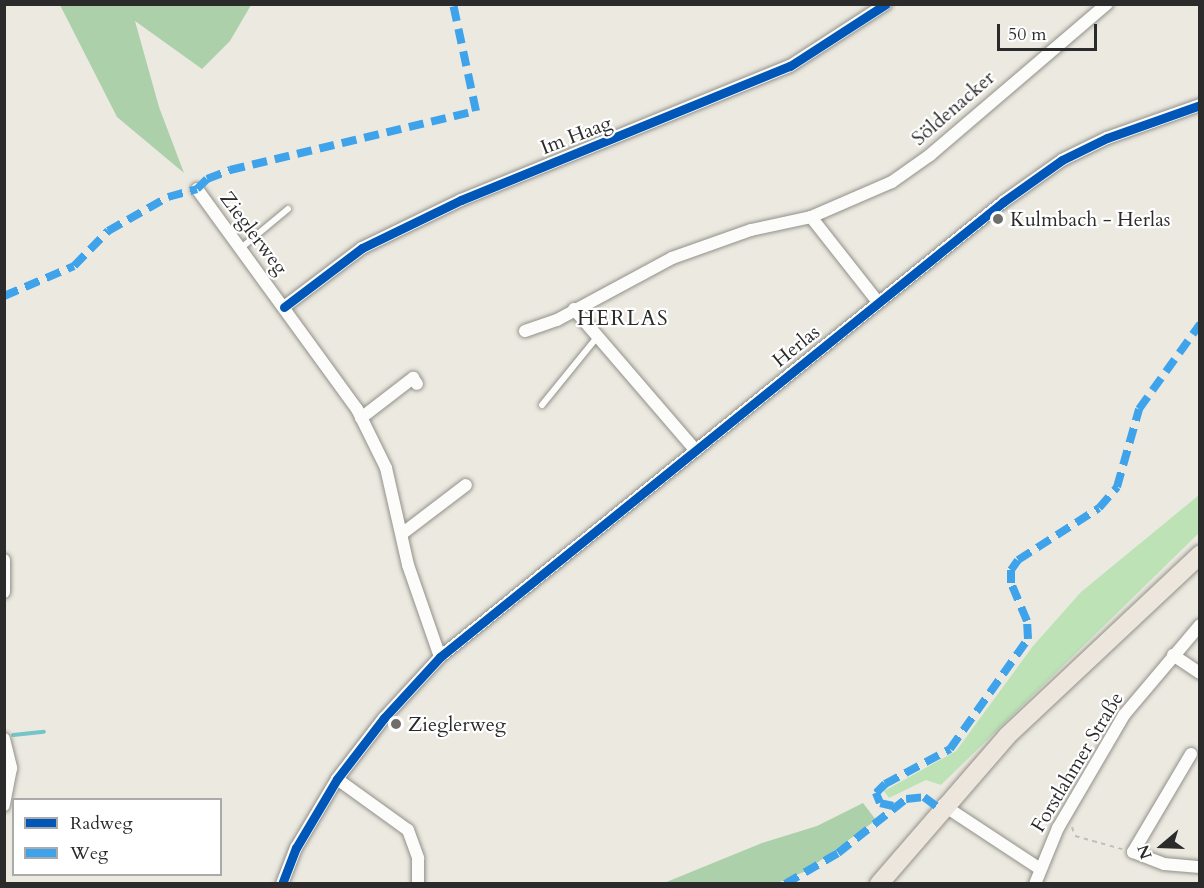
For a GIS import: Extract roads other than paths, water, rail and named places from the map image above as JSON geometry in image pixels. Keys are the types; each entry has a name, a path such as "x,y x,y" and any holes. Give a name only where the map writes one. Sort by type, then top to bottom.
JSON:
{"main road":[{"path":"879,884 943,805 1007,736 1200,555"}],"street":[{"name":"Im Haag","path":"284,307 362,248 461,200 790,66 886,4"},
{"name":"Söldenacker","path":"525,331 557,320 680,254 751,230 811,217 873,191 911,170 1107,4"},
{"name":"Herlas","path":"282,884 296,849 337,779 384,718 440,657 1003,202 1062,160 1107,138 1200,105"},
{"name":"Zieglerweg","path":"197,189 284,307 361,418 386,468 403,533 408,565 440,657"},
{"path":"811,217 878,302"},
{"path":"574,309 696,451"},
{"path":"361,418 413,378 417,384"},
{"path":"403,533 466,485"},
{"path":"4,560 4,592"},
{"name":"Forstlahmer Straße","path":"1035,884 1066,813 1124,715 1200,625"},
{"path":"1173,656 1200,672"},
{"path":"4,739 11,768 4,805"},
{"path":"1191,754 1133,852 1164,864 1200,867"},
{"path":"337,779 408,830 418,858 418,884"},
{"path":"943,805 1040,869"}],"lane":[{"path":"241,248 288,209"},
{"path":"542,405 598,336"}],"waterway":[{"path":"13,735 44,732"}],"place":[{"name":"Kulmbach - Herlas","path":"998,219"},
{"name":"Zieglerweg","path":"396,724"}],"district":[{"name":"HERLAS","path":"623,319"}]}
